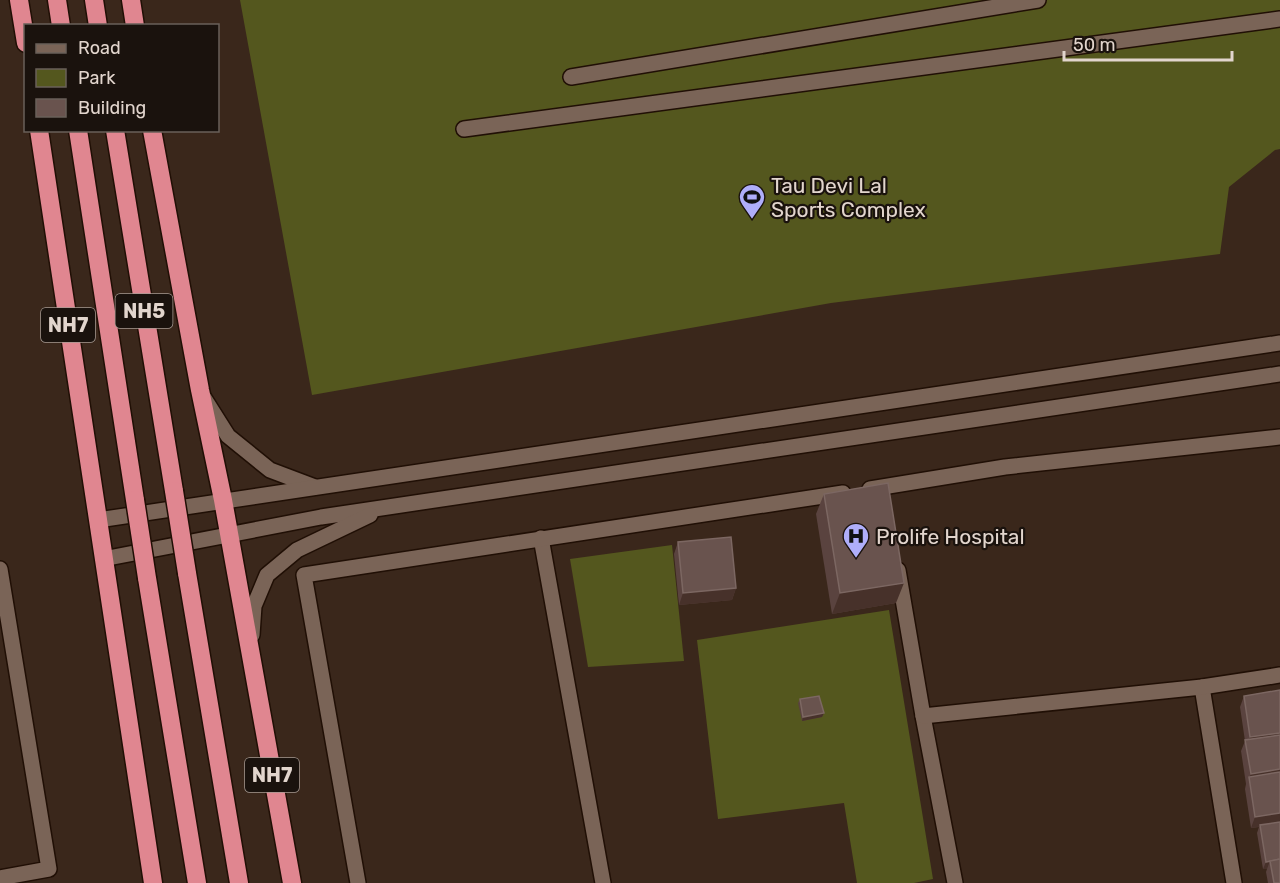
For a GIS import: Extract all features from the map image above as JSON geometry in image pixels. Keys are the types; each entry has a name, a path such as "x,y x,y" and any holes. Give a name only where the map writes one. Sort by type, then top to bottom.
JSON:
{"highway":[{"path":"19,0 24,31"},
{"path":"57,0 61,24"},
{"path":"94,0 98,24"},
{"path":"131,0 135,24"},
{"name":"NH7","path":"39,132 153,883"},
{"name":"NH5","path":"78,132 196,883"},
{"name":"NH5","path":"115,132 239,883"},
{"name":"NH7","path":"152,132 200,390 223,500 291,883"}],"street":[{"path":"571,77 1038,0"},
{"path":"464,129 1280,19"},
{"path":"98,520 1280,343"},
{"path":"103,559 321,517 1280,374"},
{"path":"200,390 228,436 270,470 318,487"},
{"path":"358,883 304,575 542,538 885,493 1005,467 1280,436"},
{"path":"252,666 251,631 255,606 267,575 297,550 386,507"},
{"path":"542,538 603,883"},
{"path":"896,556 923,716 955,883"},
{"path":"0,569 49,869 0,878"},
{"path":"923,716 1202,687 1280,675"},
{"path":"1202,687 1234,883"}],"green space":[{"name":"Tau Devi Lal Sports Complex","path":"240,0 1280,0 1280,149 1275,150 1229,187 1220,254 831,303 312,395"},
{"path":"672,545 684,661 588,667 570,559"},
{"path":"889,610 933,879 914,883 857,883 844,803 718,819 697,640"}],"building":[{"name":"Prolife Hospital","path":"888,483 904,583 840,593 824,494"},
{"path":"731,537 736,588 683,593 678,542"},
{"path":"1280,690 1280,733 1250,737 1244,696"},
{"path":"819,696 824,713 803,717 800,699"},
{"path":"1280,735 1280,769 1251,774 1245,740"},
{"path":"1280,772 1280,813 1255,817 1249,777"},
{"path":"1280,822 1280,859 1266,862 1260,825"},
{"path":"1280,859 1280,883 1274,883 1270,861"}],"place":[{"name":"Tau Devi Lal Sports Complex","path":"752,220"},
{"name":"Prolife Hospital","path":"856,559"}]}
